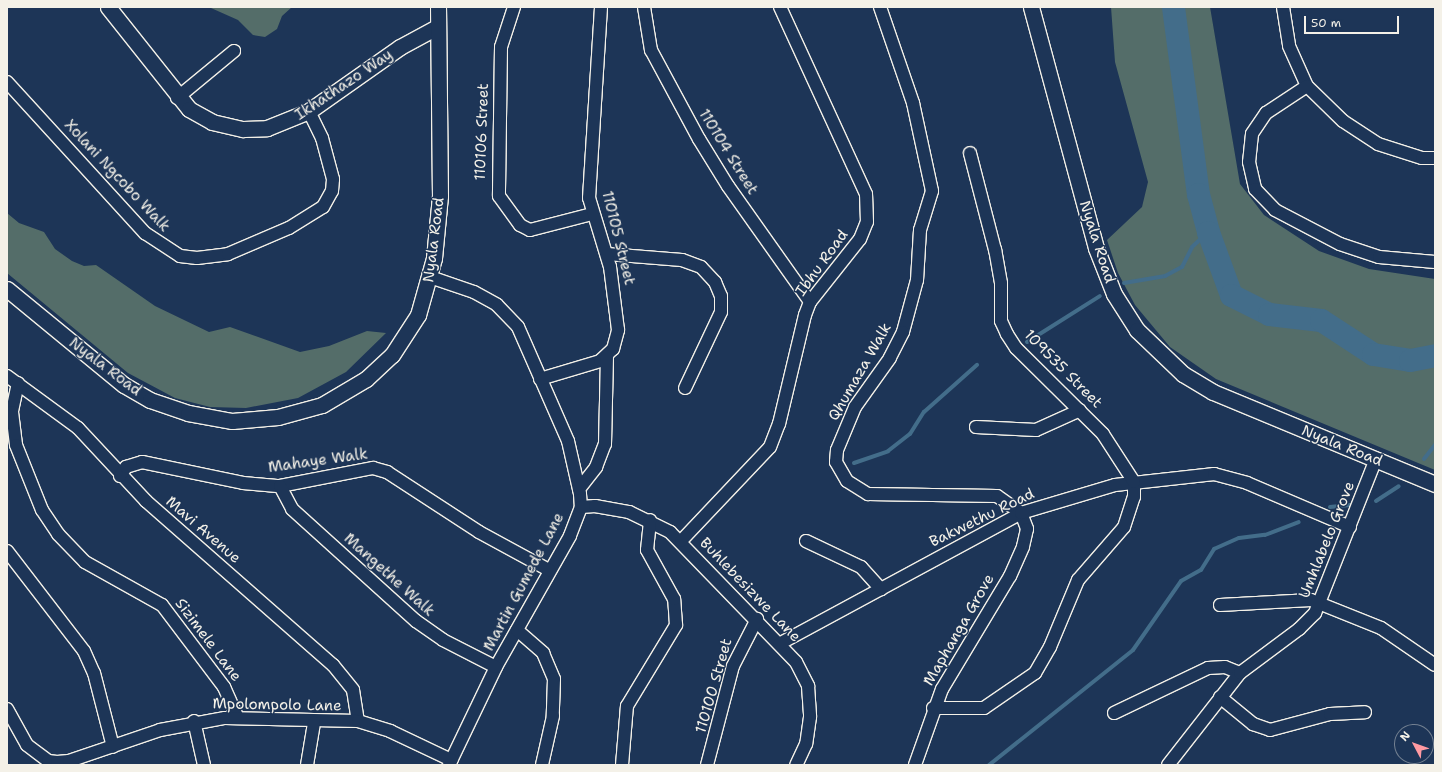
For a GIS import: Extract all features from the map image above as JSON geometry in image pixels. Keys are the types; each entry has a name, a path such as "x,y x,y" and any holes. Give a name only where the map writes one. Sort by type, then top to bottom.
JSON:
{"street":[{"name":"Ikhathazo Way","path":"108,7 177,98 197,115 243,129 267,128 308,111 400,47 437,27"},
{"name":"Nyala Road","path":"7,289 136,392 188,414 214,419 249,421 278,418 322,405 366,379 392,355 410,329 430,277 440,196 437,27 438,7"},
{"name":"110106 Street","path":"514,7 501,47 498,196 520,225 530,230 592,214"},
{"name":"110105 Street","path":"601,7 588,184 592,214 607,254 619,319 616,341 608,356"},
{"name":"110104 Street","path":"644,7 651,50 699,139 728,186 810,302"},
{"name":"Ibhu Road","path":"681,541 770,447 783,408 798,333 810,302 860,239 868,208 866,194 780,7"},
{"name":"Qhumaza Walk","path":"880,7 913,103 932,191 920,230 917,280 903,332 855,407 837,450 836,462 847,481 868,494 997,496 1021,513"},
{"name":"Nyala Road","path":"1031,7 1096,248 1114,294 1137,330 1160,355 1201,385 1435,484"},
{"path":"1283,7 1289,46 1308,86 1343,121 1378,144 1422,158 1435,158"},
{"path":"177,98 234,51"},
{"name":"Xolani Ngcobo Walk","path":"7,82 145,234 180,256 197,258 228,254 290,228 323,207 332,191 333,179 322,138 308,111"},
{"path":"1308,86 1266,113 1252,134 1248,162 1255,189 1275,210 1340,244 1379,257 1435,262"},
{"name":"109535 Street","path":"970,153 997,262 1001,320 1007,334 1016,348 1103,434 1134,482"},
{"path":"607,254 682,260 701,267 715,282 722,303 721,312 685,388"},
{"name":"Martin Gumede Lane","path":"430,277 474,292 508,315 518,327 568,441 579,489 581,507 570,536 549,570 496,667 450,763"},
{"path":"540,379 590,365 608,356 604,444 596,467 579,489"},
{"name":"Mavi Avenue","path":"7,376 78,428 120,476 333,665 353,690 358,721"},
{"name":"Sizimele Lane","path":"18,383 12,412 16,445 42,510 58,534 85,562 162,605 224,687 238,718"},
{"path":"976,427 1036,430 1080,410"},
{"name":"Umhlabelo Grove","path":"1168,765 1240,673 1299,630 1321,603 1376,459"},
{"name":"Mahaye Walk","path":"120,476 126,467 142,462 242,483 280,486 353,470 387,472 479,532 549,570"},
{"name":"Bakwethu Road","path":"779,644 1021,513 1096,490 1134,482 1214,474 1247,483 1350,527"},
{"path":"934,708 984,708 1034,673 1050,647 1078,580 1124,527 1134,497 1134,482"},
{"name":"Mangethe Walk","path":"280,486 292,509 416,621 443,640 496,667"},
{"name":"Buhlebesizwe Lane","path":"581,507 612,509 650,520 681,541 757,619 779,644 803,674 810,700 806,744 796,765"},
{"name":"Maphanga Grove","path":"915,765 934,708 1023,548 1027,529 1021,513"},
{"path":"622,765 627,706 676,625 674,599 647,550 650,520"},
{"path":"806,541 862,567 881,589"},
{"path":"7,551 84,651 94,672 113,747"},
{"path":"1220,605 1306,599 1321,603 1381,628 1435,665"},
{"name":"110100 Street","path":"707,765 733,666 757,619"},
{"path":"517,630 543,653 554,679 553,716 542,765"},
{"path":"1114,713 1208,668 1225,667 1240,673"},
{"path":"1220,698 1253,724 1270,730 1330,714 1365,712"},
{"name":"Mpolompolo Lane","path":"7,708 27,745 46,763 69,761 194,721 238,718 314,723 358,721 390,731 450,763"},
{"path":"194,721 204,765"},
{"path":"307,765 314,723"}],"green space":[{"path":"192,7 292,7 282,16 277,29 265,37 253,35 238,20 211,8"},
{"path":"1111,7 1210,7 1240,184 1264,215 1319,251 1369,269 1435,279 1435,470 1216,379 1170,347 1135,305 1118,273 1107,240 1142,207 1148,182 1115,62"},
{"path":"7,213 19,223 44,232 55,249 72,261 84,266 96,265 155,306 209,332 230,327 300,352 329,346 367,331 386,333 346,372 298,398 246,408 210,407 175,398 128,373 7,273"}],"waterway":[{"path":"1173,7 1198,194 1208,232 1231,295 1269,314 1321,320 1373,354 1410,360 1435,355"},
{"path":"1124,283 1165,276 1182,267 1192,247 1208,232"},
{"path":"1027,342 1100,296"},
{"path":"854,463 888,451 910,434 924,412 977,365"},
{"path":"1424,459 1435,445"},
{"path":"1376,501 1399,486"},
{"path":"1330,507 1350,505"},
{"path":"989,765 1133,650 1181,581 1201,570 1214,549 1239,538 1265,535 1299,522"}]}
